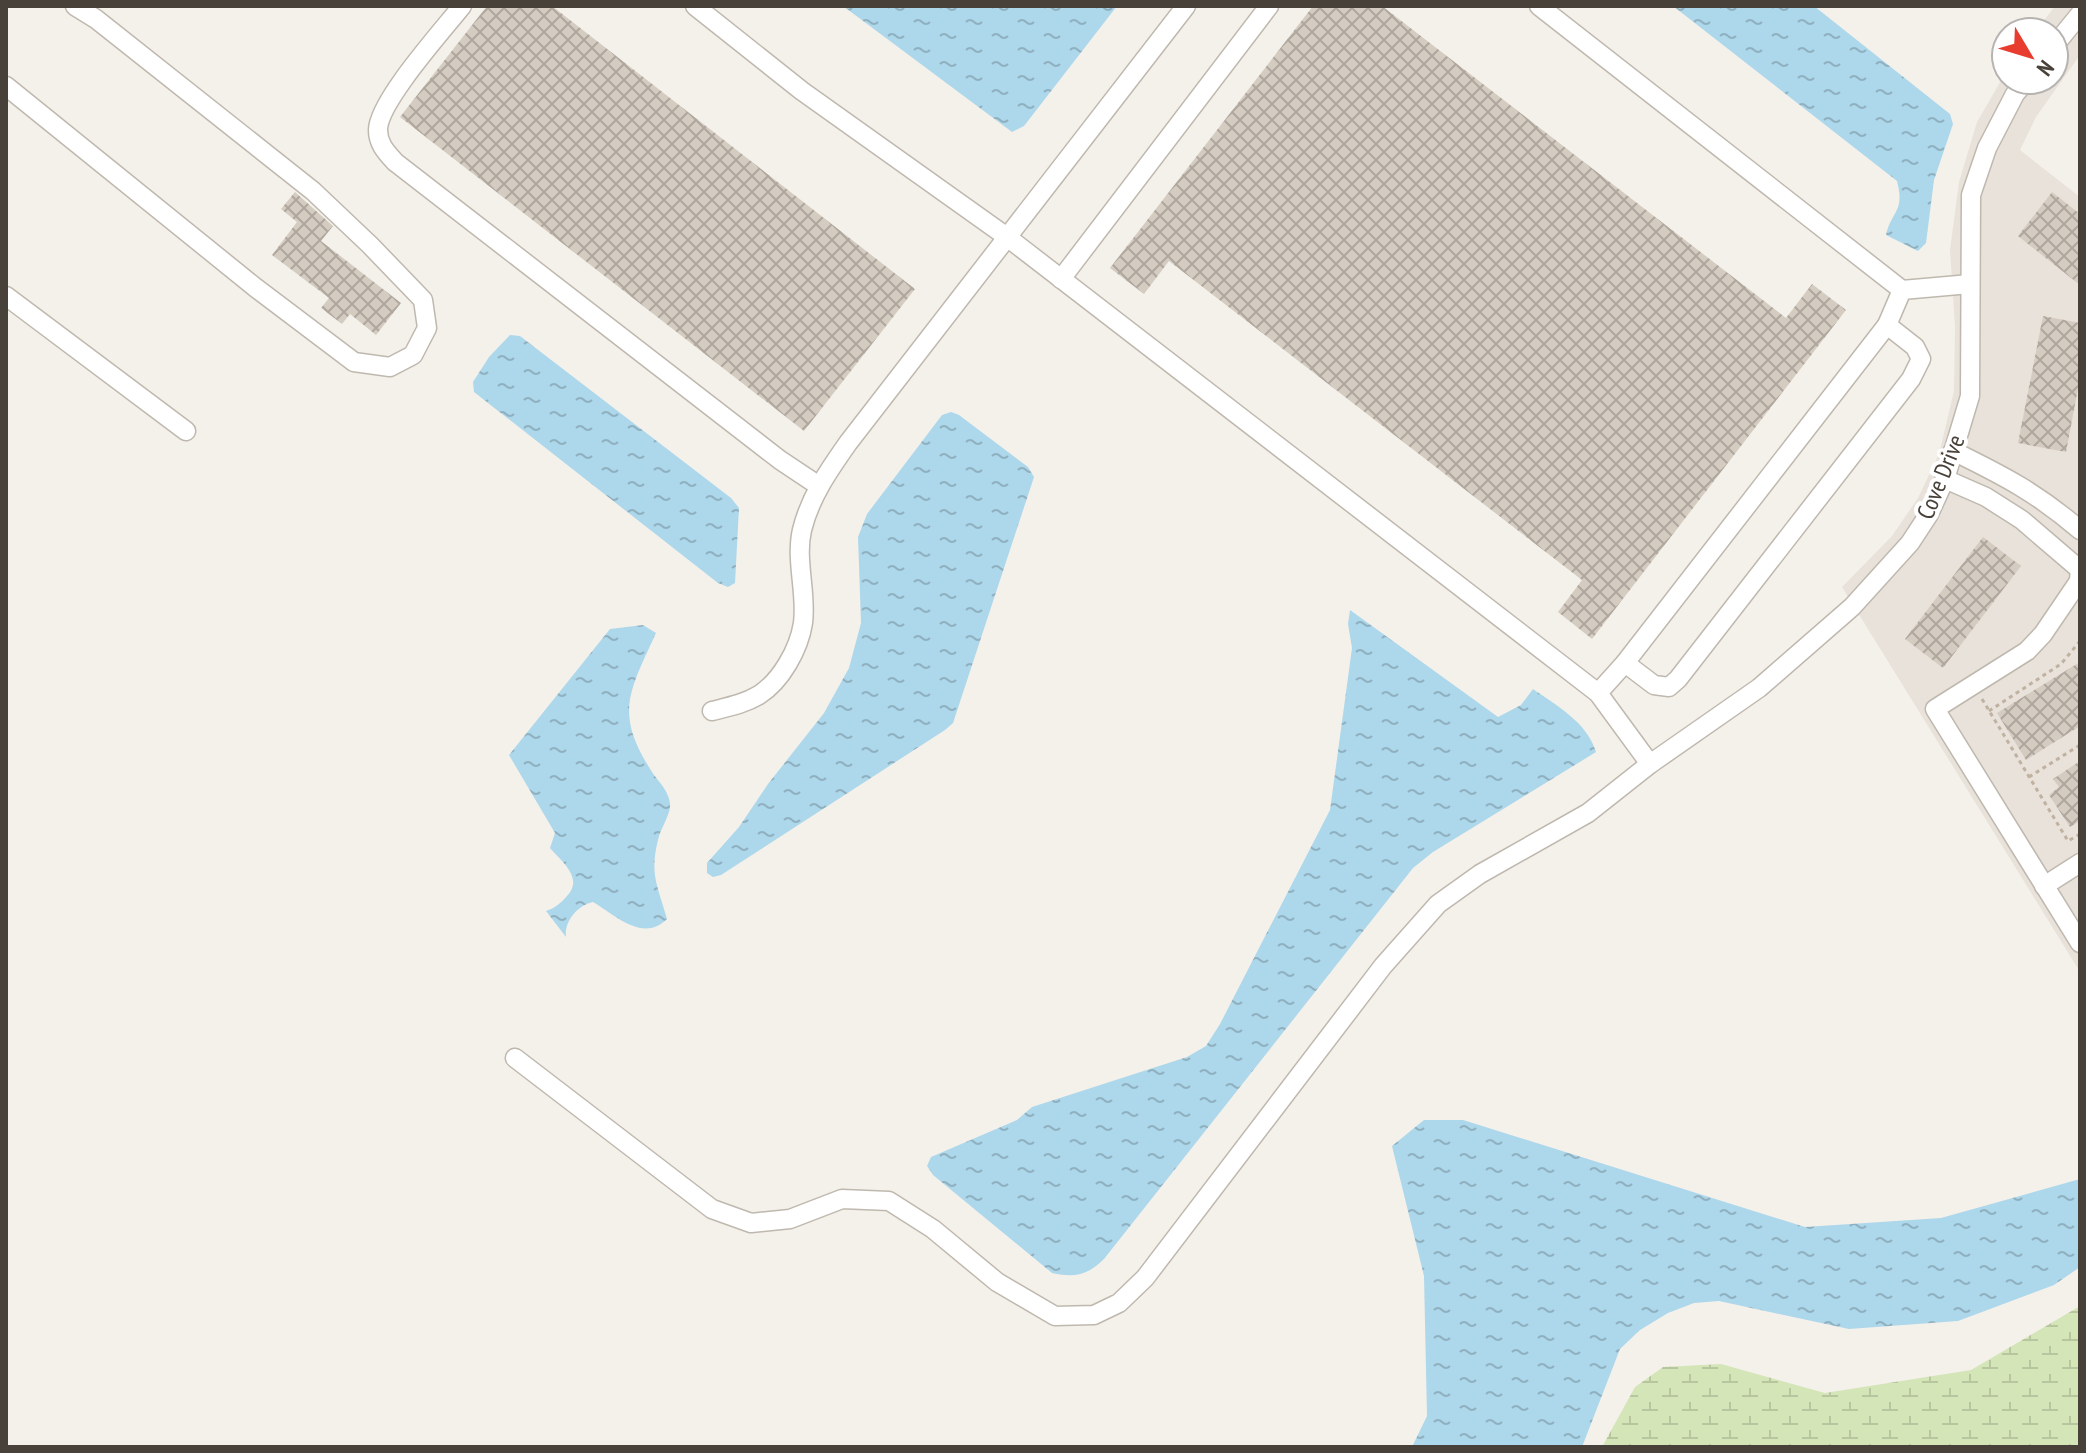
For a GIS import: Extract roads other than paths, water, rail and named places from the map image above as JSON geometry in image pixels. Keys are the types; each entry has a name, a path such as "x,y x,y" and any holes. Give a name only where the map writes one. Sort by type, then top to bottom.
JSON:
{"street":[{"path":"6,86 256,288 354,362 390,367 413,355 427,328 423,300 370,245 313,191 96,19 75,6"},
{"path":"462,6 398,87 383,111 378,128 381,147 395,162 758,443 819,486"},
{"path":"695,6 802,91 1007,237 1598,693 1650,764"},
{"path":"712,711 761,694 789,663 803,622 800,573 802,531 819,486 848,443 1186,6"},
{"path":"1061,279 1269,6"},
{"path":"1539,6 1902,290 1970,284"},
{"name":"Cove Drive","path":"515,1058 712,1209 751,1223 790,1219 842,1199 889,1201 933,1229 997,1282 1055,1316 1094,1315 1119,1303 1145,1278 1383,966 1438,904 1480,874 1588,813 1650,764 1759,688 1852,607 1910,543 1929,514 1945,479 1970,396 1971,195 1987,148 2014,96"},
{"path":"1598,693 1625,663 1887,325 1902,290"},
{"path":"6,296 186,431"},
{"path":"1625,663 1654,685 1669,687 1678,679 1911,379 1921,359 1915,347 1887,325"},
{"path":"1953,451 2013,480 2046,501 2080,530"},
{"path":"1945,479 1986,497 2022,520 2079,574 2043,634 2027,651 1935,709 2080,943"},
{"path":"2044,886 2080,863"}],"water":[{"path":"843,6 1117,6 1024,126 1012,132"},
{"path":"1673,6 1814,6 1950,114 1953,124 1934,180 1926,243 1918,251 1886,235 1899,205 1897,181"},
{"path":"510,335 520,336 731,498 739,508 735,583 728,587 718,583 474,392 473,382 489,357"},
{"path":"951,412 1028,467 1034,477 953,723 721,875 713,877 707,873 707,863 739,827 768,784 824,713 849,668 861,623 858,537 867,514 942,415"},
{"path":"1350,610 1498,717 1521,705 1533,689 1578,723 1592,741 1596,752 1433,852 1413,868 1104,1259 1081,1274 1052,1273 933,1175 927,1166 931,1157 1017,1120 1032,1107 1187,1057 1206,1046 1330,810 1352,648 1348,624"},
{"path":"643,625 656,633 638,672 630,704 630,720 641,754 670,803 655,860 656,878 667,919 658,926 639,928 593,902 582,906 573,915 567,925 566,937 546,911 567,896 572,889 572,877 550,848 555,833 509,755 610,629"},
{"path":"1424,1120 1463,1120 1805,1227 1941,1218 2080,1179 2080,1267 2054,1285 1958,1321 1849,1329 1719,1301 1694,1303 1668,1313 1640,1330 1620,1349 1582,1447 1412,1447 1427,1416 1424,1276 1392,1146"}]}
